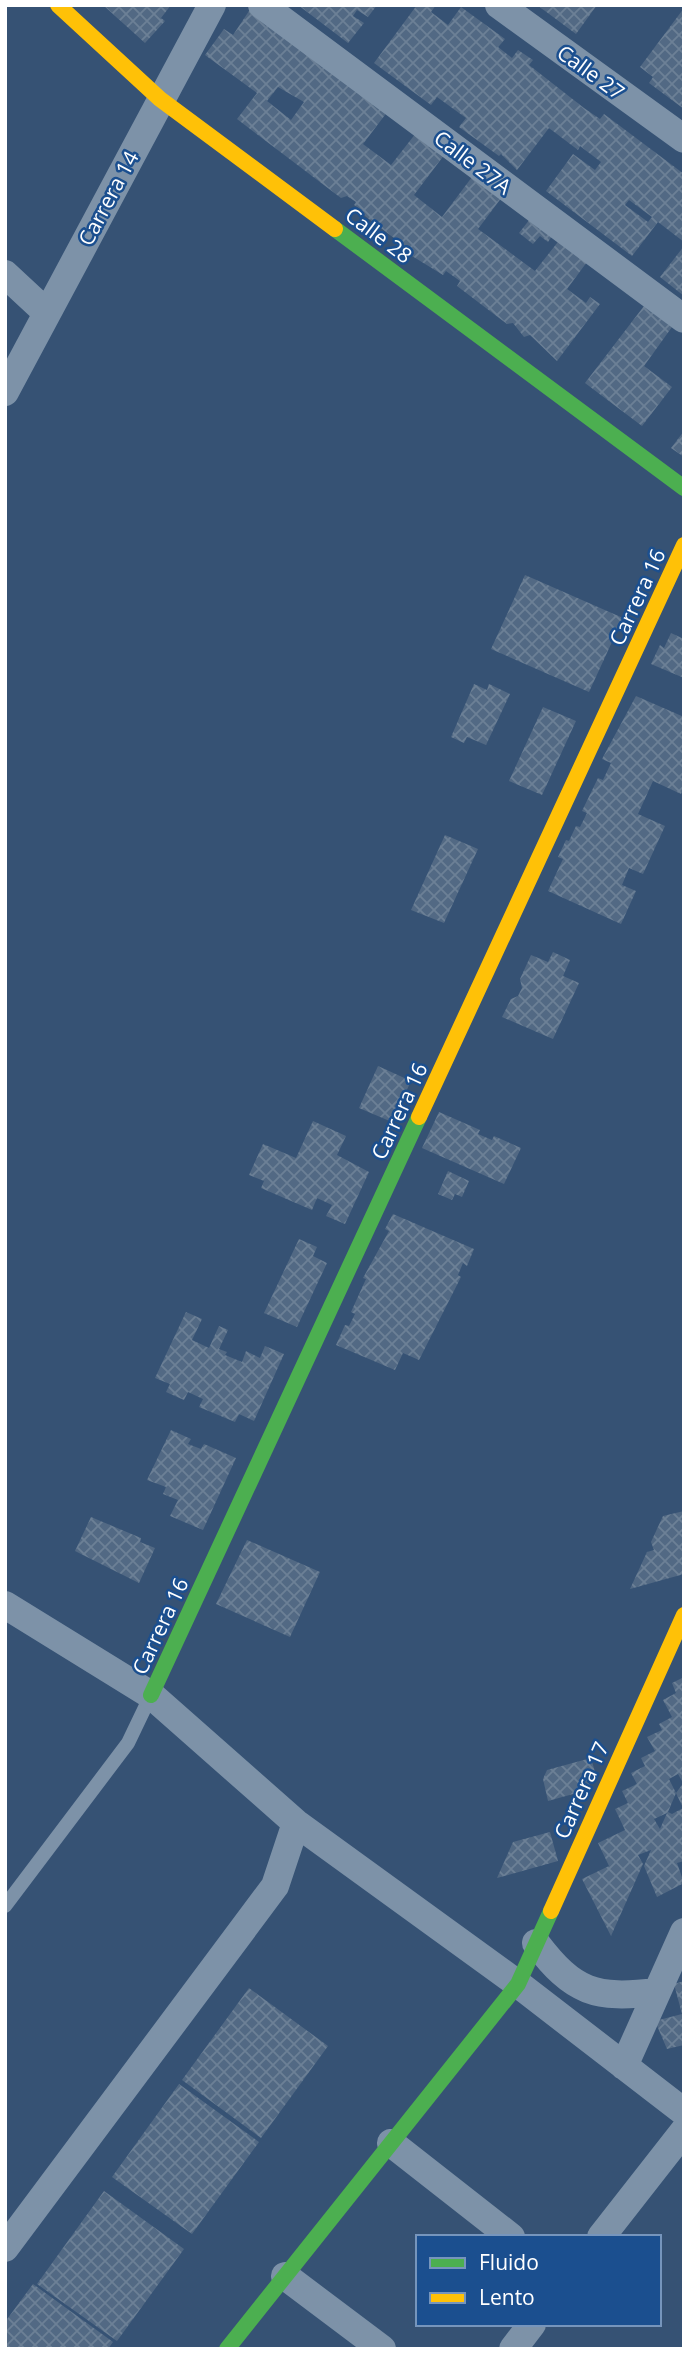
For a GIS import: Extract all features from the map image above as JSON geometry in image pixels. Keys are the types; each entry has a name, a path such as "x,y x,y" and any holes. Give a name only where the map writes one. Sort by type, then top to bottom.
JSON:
{"street":[{"name":"Calle 28","path":"58,5 160,99 684,488"},
{"name":"Carrera 14","path":"5,392 212,5"},
{"name":"Calle 27A","path":"262,5 684,319"},
{"name":"Calle 27","path":"499,5 684,139"},
{"path":"5,274 47,313"},
{"name":"Carrera 16","path":"152,1695 684,545"},
{"path":"5,1605 152,1695 296,1823 517,1984 684,2112"},
{"name":"Carrera 17","path":"227,2349 517,1984 684,1615"},
{"path":"5,2248 275,1885 296,1823"},
{"path":"624,2066 684,1932"},
{"path":"536,1943 556,1970 575,1986 595,1993 620,1996 657,1992"},
{"path":"603,2235 684,2131"},
{"path":"391,2143 508,2235"},
{"path":"285,2276 382,2349"},
{"path":"513,2349 531,2326"}],"lane":[{"path":"5,1906 128,1743 152,1695"}],"building":[{"path":"103,5 171,5 161,18 165,21 145,43"},
{"path":"298,5 377,5 368,17 357,10 353,16 364,23 348,43"},
{"path":"417,5 436,5 431,12 448,25 461,7 505,39 498,47 512,58 518,50 533,60 529,65 584,108 600,119 604,114 684,174 684,242 658,222 632,256 546,191 573,154 595,170 601,162 580,146 578,150 549,128 517,170 501,154 499,156 459,127 466,118 437,97 431,105 374,63","holes":["629,200 652,217 648,222 625,205"]},
{"path":"537,5 597,5 576,34"},
{"path":"251,8 388,111 363,144 391,165 416,133 445,154 414,195 442,217 475,173 502,197 478,229 535,271 561,238 587,262 567,289 586,303 590,297 600,304 557,361 530,335 524,337 513,323 507,324 457,286 460,281 446,271 443,275 412,256 414,253 357,210 359,208 354,205 356,202 347,196 341,198 237,119 257,93 205,55 224,29 233,35","holes":["278,87 304,102 291,120 267,101"]},
{"path":"684,8 684,109 649,83 653,77 640,67"},
{"path":"530,219 552,236 548,242 540,236 533,244 519,233"},
{"path":"684,246 684,296 660,277"},
{"path":"644,306 672,327 644,366 672,387 642,426 585,383"},
{"path":"684,431 684,457 671,448"},
{"path":"525,575 623,618 589,692 491,649"},
{"path":"671,633 684,639 684,678 651,664 660,645 664,648"},
{"path":"474,684 487,690 489,684 510,694 486,745 467,737 464,743 451,737"},
{"path":"636,696 684,717 684,787 681,794 653,781 638,814 665,826 643,874 629,868 622,885 636,891 621,924 548,891 563,859 558,857 566,840 569,841 576,826 580,827 587,813 582,811 598,778 603,780 611,763 602,759"},
{"path":"543,707 576,721 542,795 509,781"},
{"path":"445,835 478,849 444,923 411,910"},
{"path":"553,952 570,960 563,976 579,983 553,1039 502,1017 511,999 518,996 522,988 520,979 531,955 548,962"},
{"path":"378,1066 411,1081 392,1122 359,1108"},
{"path":"439,1112 480,1130 478,1134 492,1140 494,1136 521,1148 504,1184 422,1148"},
{"path":"313,1121 346,1136 337,1155 369,1172 345,1224 326,1216 332,1205 317,1198 312,1210 261,1188 264,1181 249,1175 263,1144 296,1158"},
{"path":"448,1171 469,1181 462,1197 455,1194 452,1200 438,1194"},
{"path":"393,1214 474,1249 467,1266 463,1263 458,1275 461,1277 419,1360 403,1353 395,1370 336,1345 345,1325 349,1326 355,1314 351,1312 366,1279 363,1278 389,1231 385,1229"},
{"path":"299,1239 317,1247 313,1256 327,1263 297,1327 264,1313"},
{"path":"186,1312 202,1319 192,1340 209,1348 219,1326 228,1330 219,1349 227,1352 225,1355 242,1362 246,1351 260,1358 265,1346 284,1354 254,1421 239,1414 235,1422 199,1407 203,1399 188,1392 184,1400 166,1392 170,1384 155,1378"},
{"path":"171,1430 191,1439 188,1444 201,1449 204,1444 236,1458 203,1530 170,1516 178,1500 163,1494 166,1487 147,1480"},
{"path":"684,1511 684,1574 630,1589 647,1552 654,1550 651,1542 663,1516"},
{"path":"91,1517 141,1538 140,1542 155,1548 139,1583 75,1551"},
{"path":"247,1540 320,1572 290,1637 216,1604"},
{"path":"684,1677 684,1776 682,1781 678,1774 669,1779 676,1793 684,1782 684,1861 677,1863 684,1883 657,1897 644,1866 651,1850 638,1855 643,1864 611,1936 582,1879 609,1866 598,1843 625,1830 615,1809 628,1803 622,1791 637,1784 631,1773 645,1766 641,1758 655,1751 647,1737 662,1730 659,1724 672,1717 663,1700 676,1693 672,1683","holes":["676,1793 683,1808 672,1814 668,1812","667,1813 660,1829 654,1819"]},
{"path":"591,1758 595,1772 587,1775 591,1789 548,1801 543,1779 547,1770"},
{"path":"550,1832 558,1861 497,1878 513,1842"},
{"path":"684,1981 684,2045 667,2049 655,2021 682,2014 674,1984"},
{"path":"249,1988 328,2046 261,2138 182,2080"},
{"path":"179,2084 259,2142 192,2234 112,2177"},
{"path":"104,2191 184,2249 117,2341 37,2284"},
{"path":"33,2284 113,2342 108,2349 5,2349 5,2322"}],"traffic: fast":[{"path":"335,229 684,488"},
{"path":"151,1695 419,1117"},
{"path":"227,2349 518,1984 551,1911"}],"traffic: slow":[{"path":"58,5 160,99 335,229"},
{"path":"419,1117 684,545"},
{"path":"551,1911 684,1615"}]}
